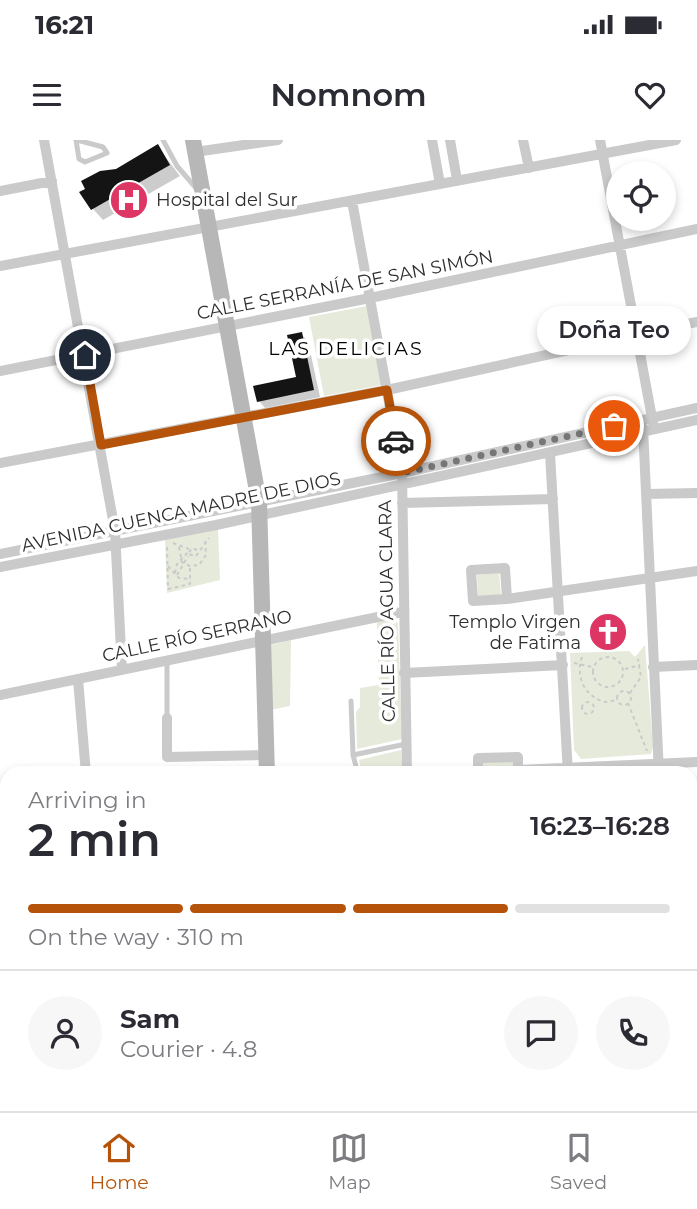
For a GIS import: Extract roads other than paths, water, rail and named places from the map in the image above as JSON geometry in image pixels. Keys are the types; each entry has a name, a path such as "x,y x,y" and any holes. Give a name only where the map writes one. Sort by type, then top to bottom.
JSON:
{"main road":[{"path":"194,146 229,326 258,509 267,766"}],"street":[{"path":"44,140 116,531 122,670"},
{"path":"194,146 278,140"},
{"path":"432,140 440,184"},
{"path":"450,140 457,180"},
{"path":"523,140 529,168"},
{"path":"600,140 636,335 648,424 646,494 655,766"},
{"path":"0,266 676,140"},
{"path":"0,191 52,181"},
{"name":"CALLE RÍO AGUA CLARA","path":"352,201 403,478 402,612 407,766"},
{"name":"CALLE SERRANÍA DE SAN SIMÓN","path":"0,371 370,298 697,229"},
{"path":"0,463 387,390 697,322"},
{"name":"AVENIDA CUENCA MADRE DE DIOS","path":"403,478 550,453 697,408"},
{"name":"AVENIDA CUENCA MADRE DE DIOS","path":"0,567 117,544 258,509 648,424 697,420"},
{"path":"550,453 568,766"},
{"path":"646,494 697,493"},
{"path":"402,503 553,499"},
{"name":"AVENIDA CUENCA MADRE DE DIOS","path":"0,554 116,531 258,509"},
{"path":"507,599 697,571"},
{"name":"CALLE RÍO SERRANO","path":"0,695 402,612"},
{"path":"404,673 562,665"},
{"path":"653,667 697,666"},
{"path":"78,679 85,766"},
{"path":"167,718 167,757 266,755"},
{"path":"478,766 478,758 517,757 518,766"},
{"path":"669,766 697,762"}],"lane":[{"path":"76,140 103,147 107,153 93,161 79,159 76,140"},
{"path":"163,140 177,166 203,195"},
{"path":"167,660 167,718"},
{"path":"351,701 356,766"},
{"path":"353,755 406,744"}],"place":[{"name":"Hospital del Sur","path":"129,200"},
{"name":"Doña Teo","path":"614,426"},
{"name":"Templo Virgen de Fatima","path":"608,632"}],"district":[{"name":"LAS DELICIAS","path":"346,348"}]}
